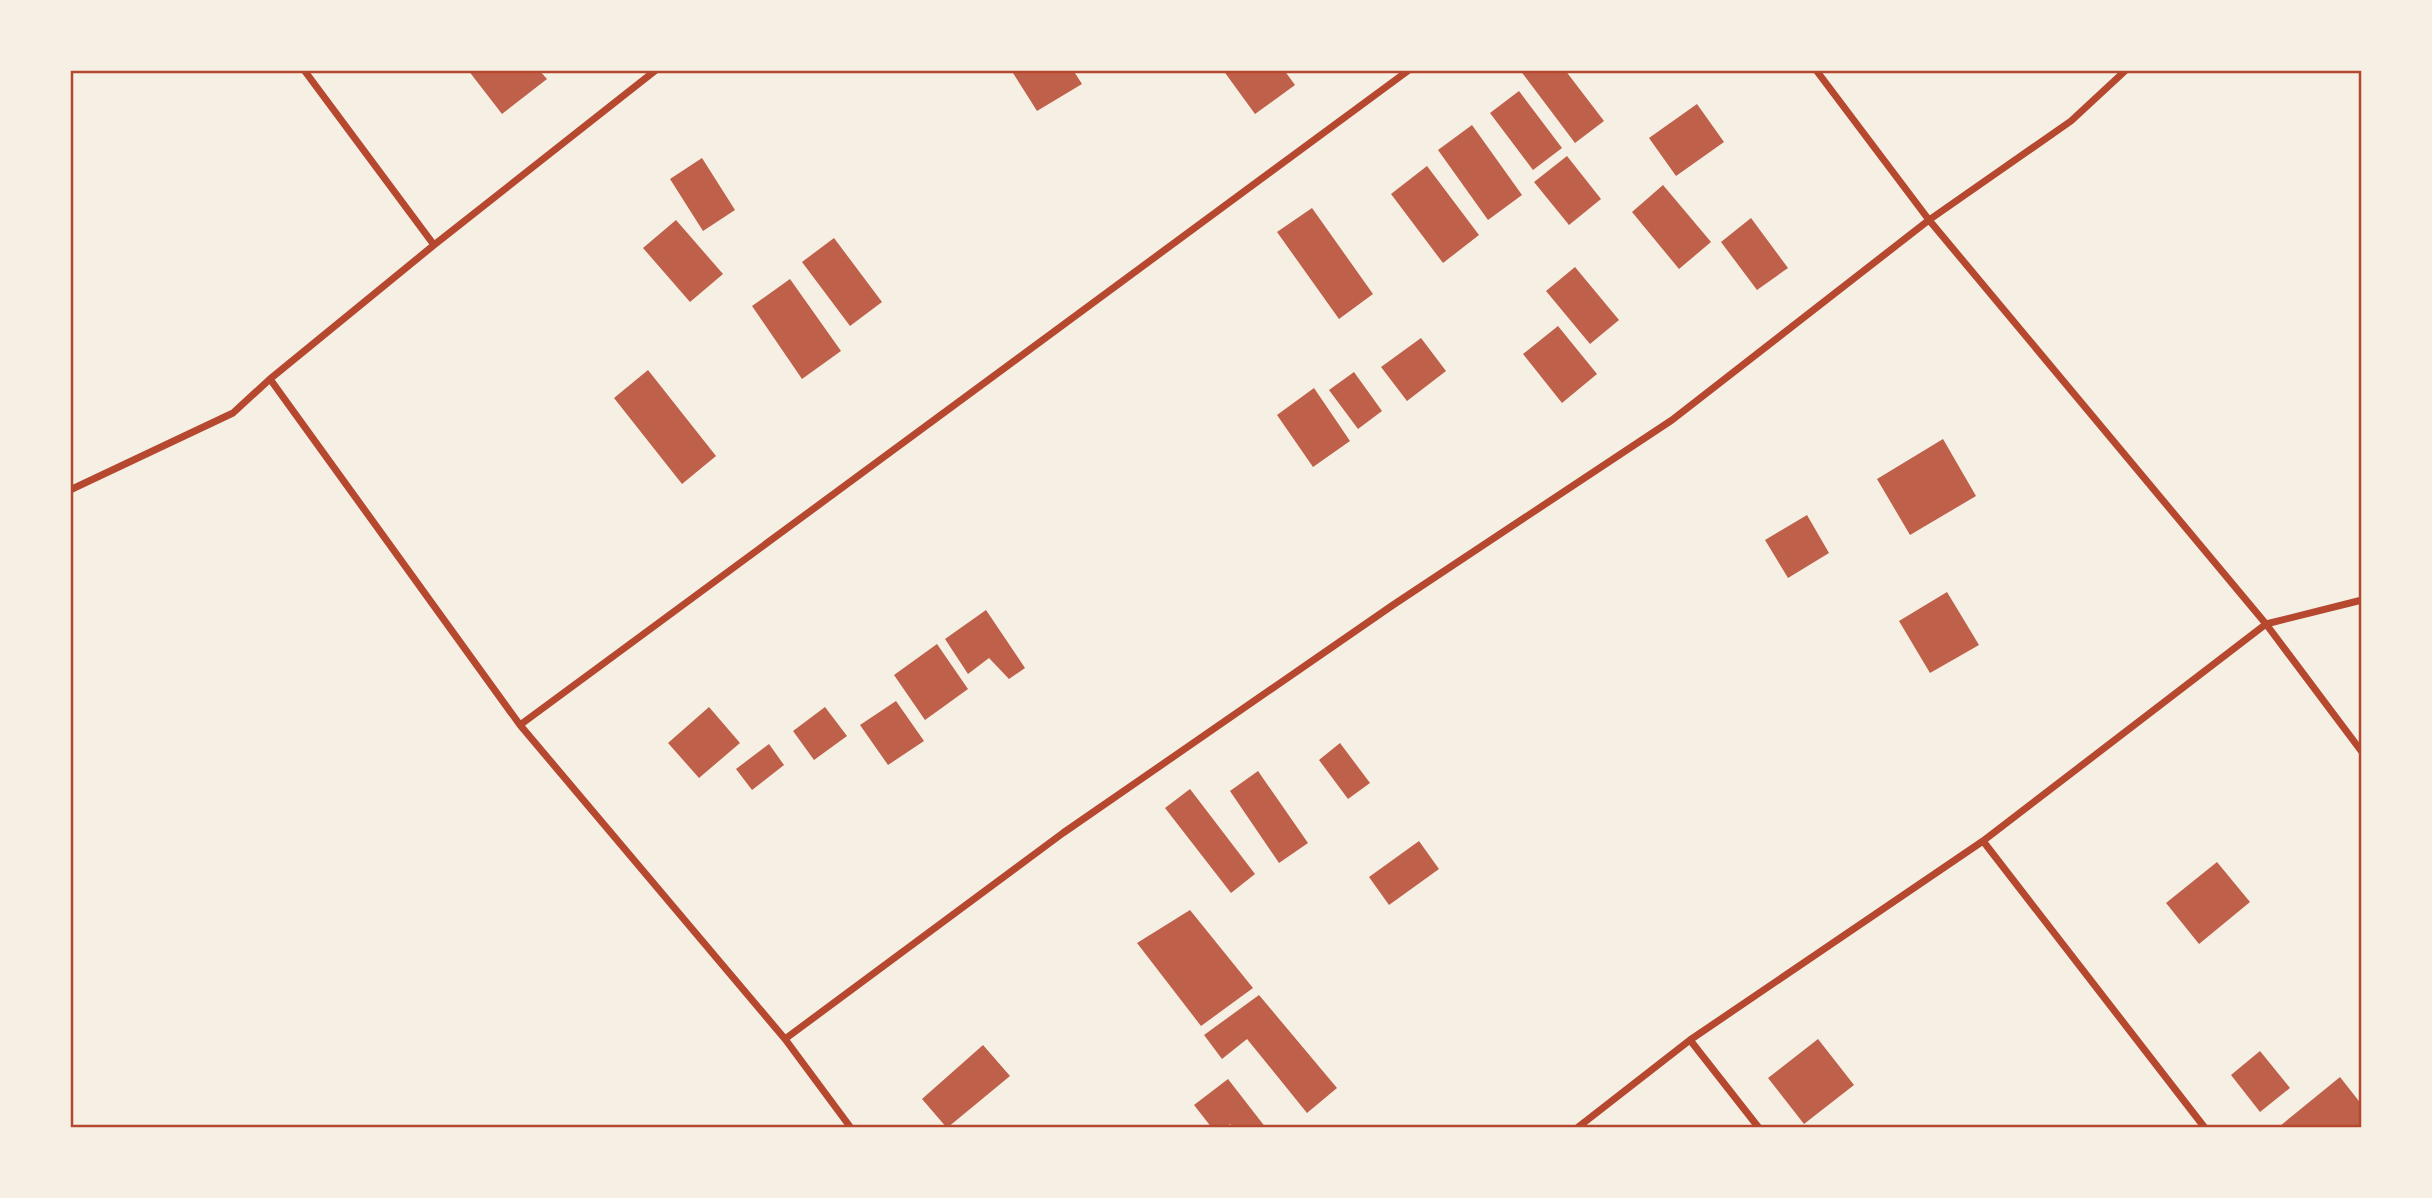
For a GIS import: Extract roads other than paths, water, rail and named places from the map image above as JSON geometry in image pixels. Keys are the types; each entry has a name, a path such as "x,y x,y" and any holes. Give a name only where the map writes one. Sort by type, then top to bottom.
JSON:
{"street":[{"path":"304,70 434,245"},
{"path":"70,490 233,413 270,379 434,245 656,70"},
{"path":"520,725 1409,70"},
{"path":"1816,70 1929,220 2266,624 2362,752"},
{"path":"785,1039 1063,833 1405,597 1672,420 1929,220 2071,121 2126,70"},
{"path":"270,379 520,725 785,1039 851,1128"},
{"path":"1577,1128 1690,1040 1983,841 2266,624 2362,600"},
{"path":"1983,841 2205,1128"},
{"path":"1690,1040 1759,1128"}]}
